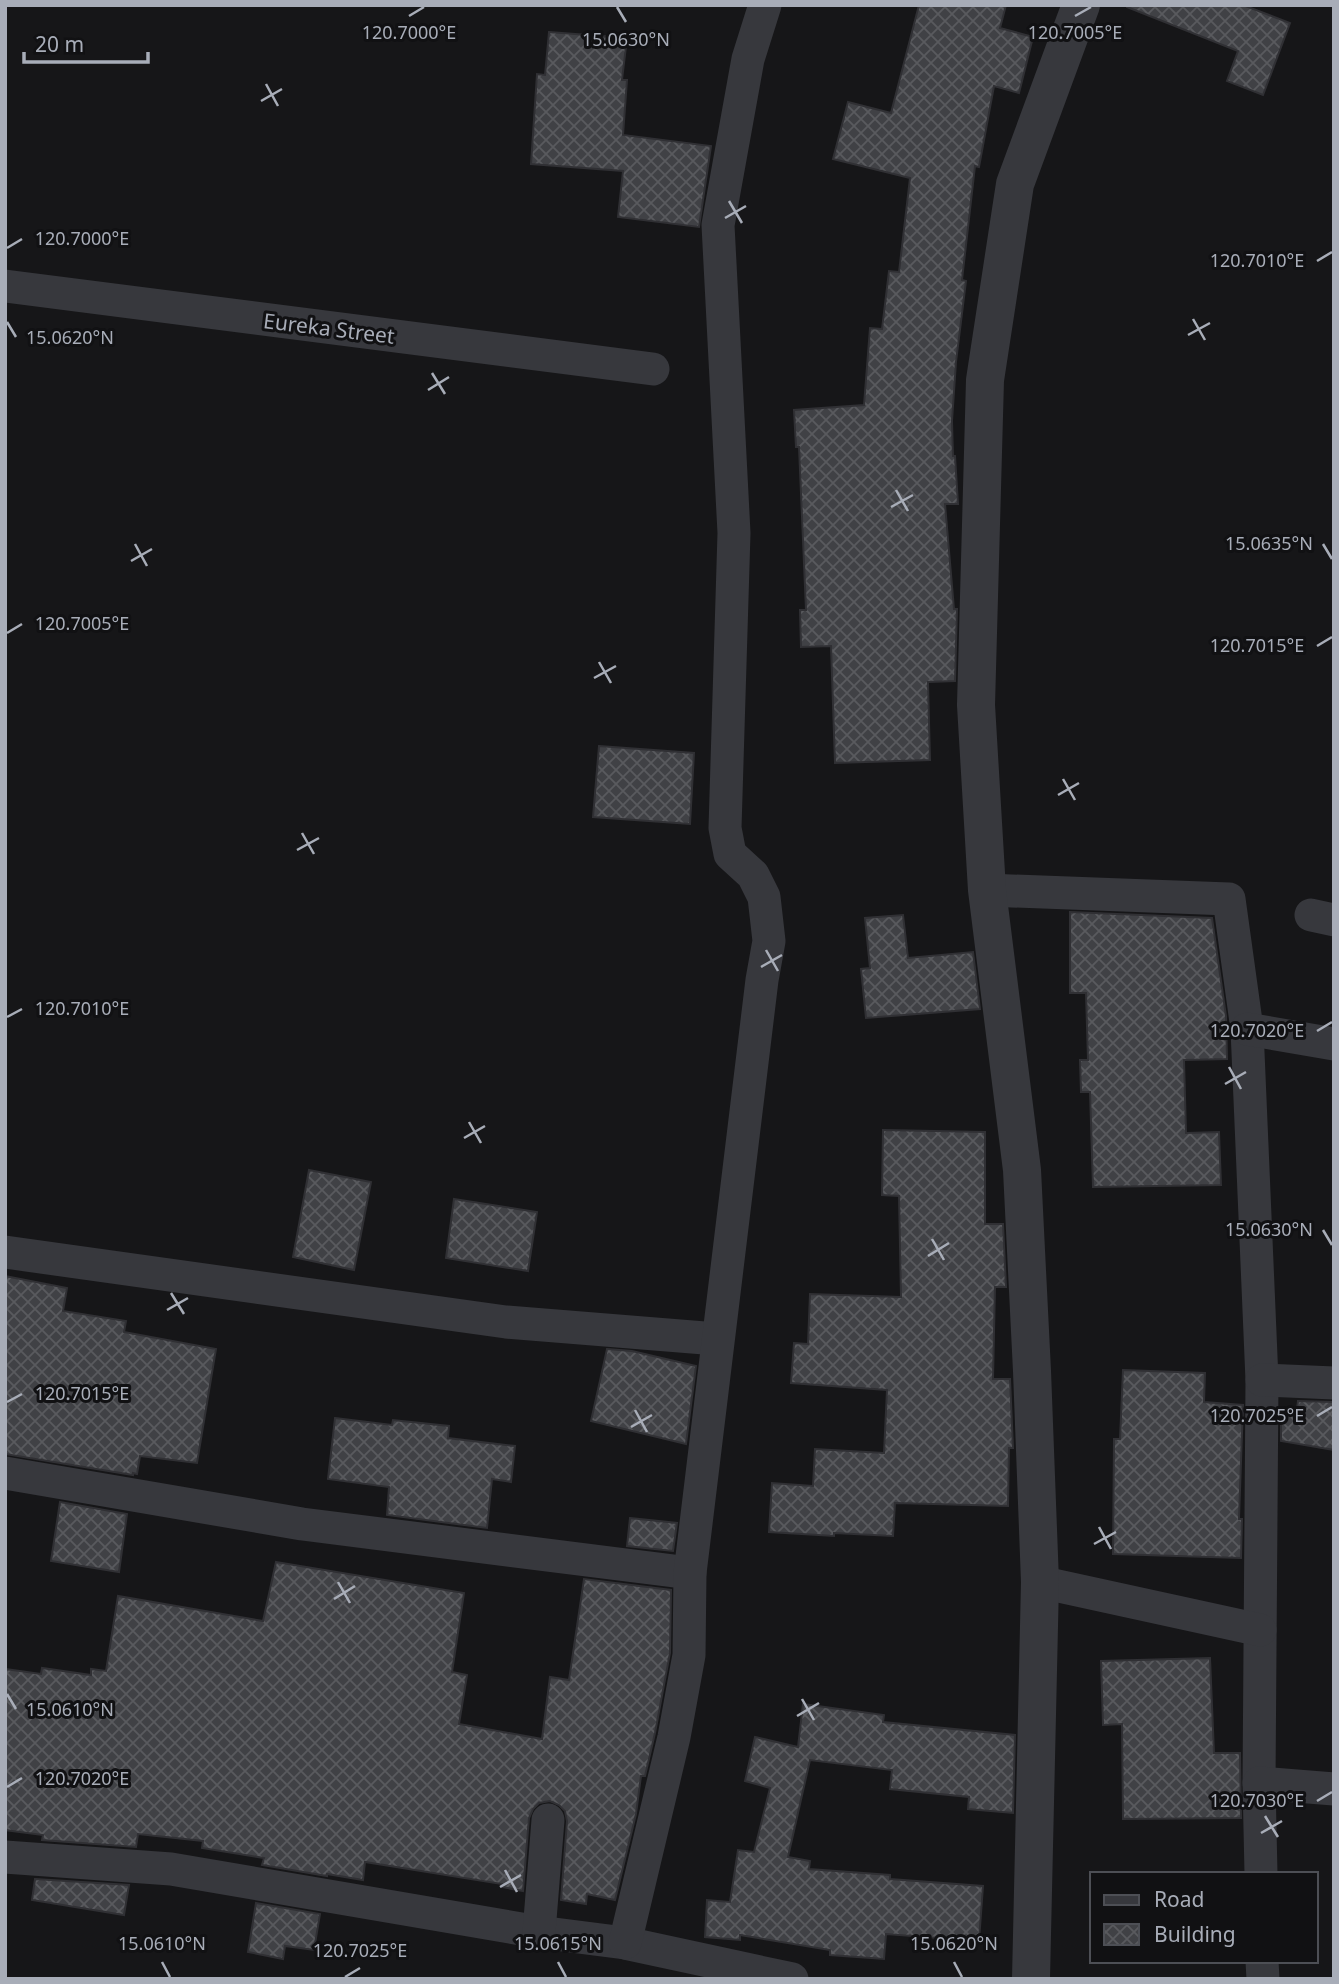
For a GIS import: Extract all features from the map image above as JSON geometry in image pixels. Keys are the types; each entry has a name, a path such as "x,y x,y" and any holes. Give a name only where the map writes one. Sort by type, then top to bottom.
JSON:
{"street":[{"path":"625,1943 674,1737 689,1655 691,1573 717,1339 769,941 764,897 753,875 730,854 725,828 734,533 718,225 748,59 765,5"},
{"path":"1031,1979 1040,1582 1022,1170 988,890 976,705 985,380 1015,184 1081,5"},
{"name":"Eureka Street","path":"5,286 653,369"},
{"path":"988,890 1229,899 1247,1029 1262,1380 1259,1783 1261,1872"},
{"path":"1247,1029 1334,1044"},
{"path":"5,1252 506,1322 717,1339"},
{"path":"1262,1380 1334,1383"},
{"path":"5,1473 302,1524 691,1573"},
{"path":"1040,1582 1260,1630"},
{"path":"1259,1783 1334,1790"},
{"path":"539,1932 548,1820"},
{"path":"5,1857 171,1869 539,1932 625,1943 792,1979"}],"building":[{"path":"919,5 1006,5 1000,28 1033,37 1019,93 994,86 979,167 975,166 962,280 966,281 952,421 958,504 945,504 954,609 957,609 955,681 928,682 930,760 835,763 831,646 801,647 800,610 806,610 799,447 796,447 794,410 864,405 870,328 882,329 889,271 899,272 910,178 833,159 848,102 891,113"},
{"path":"1127,5 1243,5 1290,23 1263,95 1227,81 1238,51"},
{"path":"549,32 627,38 622,80 627,80 623,135 711,146 699,227 618,217 623,171 531,164 537,74 545,75"},
{"path":"599,746 694,753 690,824 593,817"},
{"path":"1070,912 1212,918 1226,1016 1227,1059 1184,1060 1186,1133 1219,1132 1221,1185 1093,1187 1090,1092 1081,1092 1080,1060 1088,1060 1086,993 1070,993"},
{"path":"903,915 908,958 973,952 980,1009 866,1018 861,969 870,968 865,918"},
{"path":"883,1130 985,1132 985,1224 1003,1224 1006,1287 995,1287 993,1379 1010,1379 1013,1448 1009,1448 1008,1506 895,1503 893,1536 769,1532 772,1483 813,1486 815,1449 884,1453 887,1390 791,1383 794,1343 808,1344 810,1294 901,1297 899,1196 882,1195"},
{"path":"309,1170 371,1182 354,1270 293,1257"},
{"path":"454,1199 537,1212 528,1271 446,1258"},
{"path":"5,1276 67,1288 63,1311 126,1321 124,1332 216,1349 197,1463 140,1456 137,1474 133,1475 5,1454"},
{"path":"607,1349 632,1351 696,1366 686,1444 591,1421"},
{"path":"1123,1370 1205,1373 1204,1402 1243,1405 1239,1519 1242,1519 1241,1558 1113,1554 1114,1439 1120,1439"},
{"path":"1298,1401 1334,1402 1334,1450 1281,1441 1281,1408 1297,1409"},
{"path":"335,1418 392,1425 393,1420 449,1426 448,1438 515,1446 511,1482 492,1479 487,1528 387,1515 389,1487 328,1479"},
{"path":"60,1502 127,1514 119,1572 51,1561"},
{"path":"630,1518 677,1523 673,1551 627,1546"},
{"path":"276,1562 464,1593 452,1672 467,1675 459,1724 542,1739 550,1677 569,1680 584,1579 671,1590 670,1653 655,1733 645,1776 641,1776 636,1814 615,1900 587,1894 586,1904 561,1900 567,1821 565,1811 550,1801 539,1803 529,1818 523,1891 502,1887 502,1884 365,1862 363,1880 327,1876 262,1865 264,1858 202,1848 203,1841 138,1834 136,1847 42,1840 43,1835 5,1830 5,1669 41,1674 42,1668 91,1675 91,1669 106,1671 118,1596 263,1621"},
{"path":"1210,1658 1214,1753 1240,1753 1241,1818 1123,1819 1122,1724 1103,1725 1101,1661"},
{"path":"803,1704 884,1715 883,1722 1015,1735 1013,1813 968,1809 969,1797 890,1789 892,1770 810,1760 788,1857 810,1861 809,1869 983,1886 979,1941 886,1934 884,1959 830,1955 830,1950 740,1935 740,1940 705,1937 707,1900 730,1902 738,1850 754,1852 770,1788 745,1781 755,1737 798,1747"},
{"path":"35,1879 129,1885 124,1915 32,1900"},
{"path":"256,1903 320,1914 314,1950 285,1946 283,1959 248,1952"}]}
